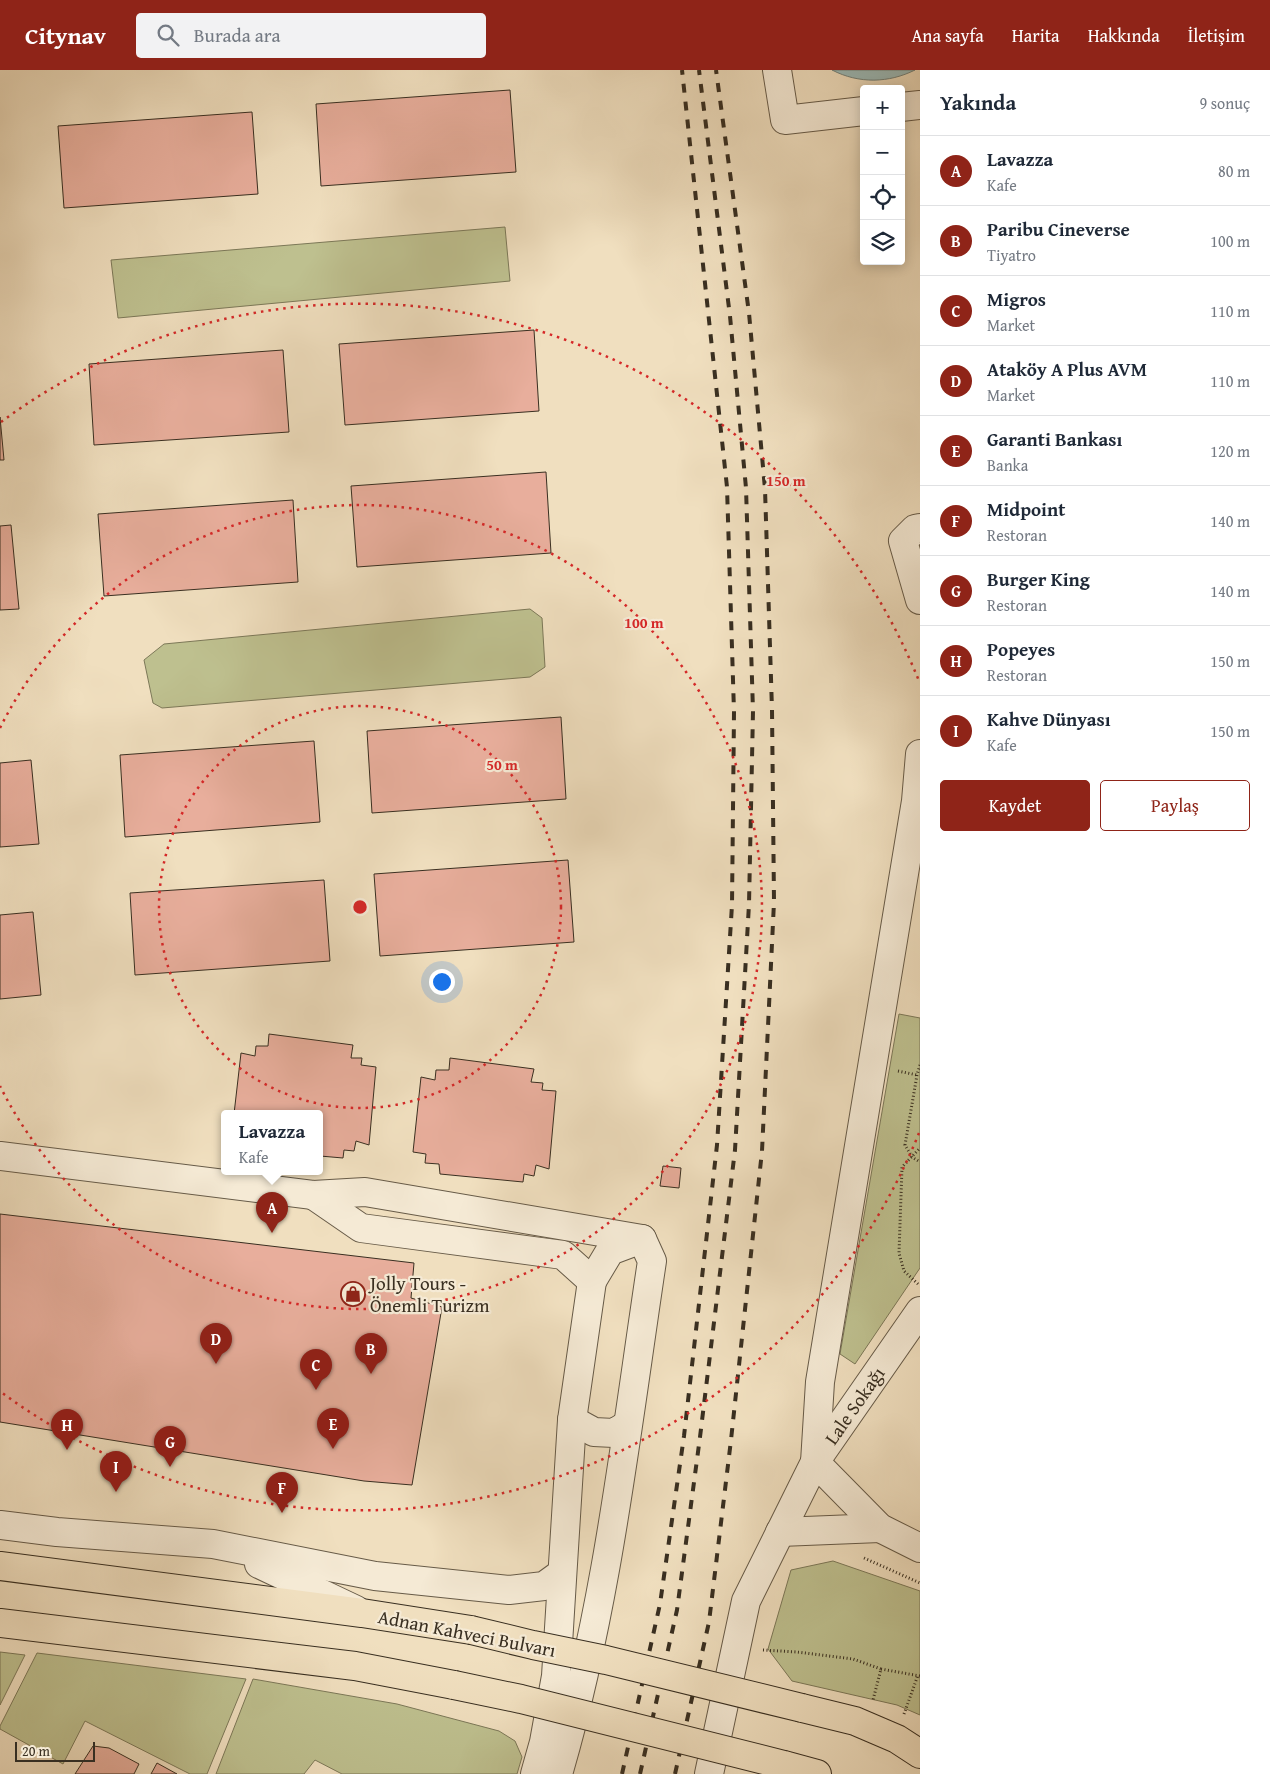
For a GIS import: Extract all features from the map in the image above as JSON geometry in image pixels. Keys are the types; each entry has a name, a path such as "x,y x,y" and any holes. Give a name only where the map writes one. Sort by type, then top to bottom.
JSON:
{"main road":[{"name":"Adnan Kahveci Bulvarı","path":"0,1566 362,1613 471,1630 606,1660 855,1721 897,1739 920,1754"},
{"path":"0,1623 354,1666 521,1699 817,1774"}],"street":[{"path":"777,70 785,120 860,111"},
{"path":"905,107 920,105"},
{"path":"920,528 915,529 903,541 920,600"},
{"path":"920,754 916,801 820,1382 815,1462 880,1528 920,1548"},
{"path":"0,1156 313,1195 365,1192 642,1240"},
{"path":"313,1195 362,1228 563,1255 592,1281"},
{"path":"536,1774 556,1676 572,1420 592,1281 610,1251 642,1240"},
{"path":"558,1774 595,1624 619,1489 652,1261 642,1240"},
{"name":"Lale Sokağı","path":"709,1774 746,1601 815,1462 920,1311"},
{"path":"572,1420 594,1432 614,1433 627,1425"},
{"path":"0,1525 57,1532 213,1544 375,1576 509,1590 544,1586 562,1573"},
{"path":"780,1532 880,1528"},
{"path":"213,1544 288,1577 362,1613"}],"path":[{"path":"920,1065 916,1075 905,1145 912,1158 920,1162"},
{"path":"920,1148 902,1167 898,1253 904,1271 920,1286"},
{"path":"857,1555 920,1583"},
{"path":"761,1659 763,1650 797,1652 852,1659 882,1669 919,1675 903,1717"},
{"path":"871,1708 882,1669"}],"green space":[{"path":"505,227 510,281 118,318 111,260"},
{"path":"530,609 542,618 545,667 530,677 162,708 153,703 144,660 164,644"},
{"path":"899,1014 920,1018 920,1268 855,1364 840,1354"},
{"path":"833,1561 920,1591 920,1715 897,1705 792,1681 768,1649 791,1570"},
{"path":"0,1652 25,1655 0,1705"},
{"path":"37,1653 246,1679 207,1774 190,1774 85,1721 63,1764 0,1729"},
{"path":"253,1679 397,1704 499,1731 515,1741 522,1757 517,1774 342,1774 315,1760 304,1774 216,1774"}],"water":[{"path":"832,70 915,70 895,77 863,80 842,75"}],"building":[{"path":"510,90 516,172 321,186 316,104"},
{"path":"252,112 258,194 64,208 58,126"},
{"path":"534,330 539,411 345,425 339,344"},
{"path":"283,350 289,432 94,445 89,364"},
{"path":"0,417 4,460 0,460"},
{"path":"546,472 551,553 357,567 351,486"},
{"path":"293,500 298,582 104,596 98,514"},
{"path":"11,525 19,609 0,610 0,526"},
{"path":"561,717 566,799 372,813 367,731"},
{"path":"314,741 320,822 125,837 120,755"},
{"path":"31,760 39,844 0,847 0,763"},
{"path":"568,860 574,942 380,956 374,874"},
{"path":"324,880 330,961 135,975 130,893"},
{"path":"33,912 41,995 0,999 0,915"},
{"path":"269,1034 353,1045 351,1058 362,1058 361,1065 376,1067 369,1145 356,1141 354,1151 344,1150 343,1158 323,1156 323,1110 234,1110 241,1053 255,1056 256,1046 268,1046"},
{"path":"450,1058 534,1069 531,1082 543,1083 542,1090 556,1091 549,1169 536,1165 534,1176 524,1174 523,1182 440,1174 439,1164 425,1163 426,1154 413,1152 421,1077 435,1080 436,1070 449,1070"},
{"path":"663,1166 681,1168 679,1188 660,1186"},
{"path":"0,1214 414,1263 411,1298 442,1307 412,1485 364,1481 0,1422"},
{"path":"93,1746 109,1748 139,1764 134,1774 75,1774"},
{"path":"157,1763 177,1774 151,1774"}],"railway":[{"path":"622,1774 660,1604 684,1436 717,1145 732,905 734,712 727,487 682,70"},
{"path":"640,1774 677,1610 700,1437 735,1150 749,904 753,711 746,488 730,316 699,70"},
{"path":"675,1774 709,1622 731,1440 762,1151 774,902 772,710 765,489 749,313 716,70"}],"place":[{"name":"Lavazza","path":"272,1233"},
{"name":"Jolly Tours - Önemli Turizm","path":"353,1294"},
{"name":"Ataköy A Plus AVM","path":"216,1364"},
{"name":"Paribu Cineverse","path":"371,1374"},
{"name":"Migros","path":"316,1390"},
{"name":"Garanti Bankası","path":"333,1449"},
{"name":"Popeyes","path":"67,1450"},
{"name":"Burger King","path":"170,1467"},
{"name":"Kahve Dünyası","path":"116,1492"},
{"name":"Midpoint","path":"282,1513"}]}
